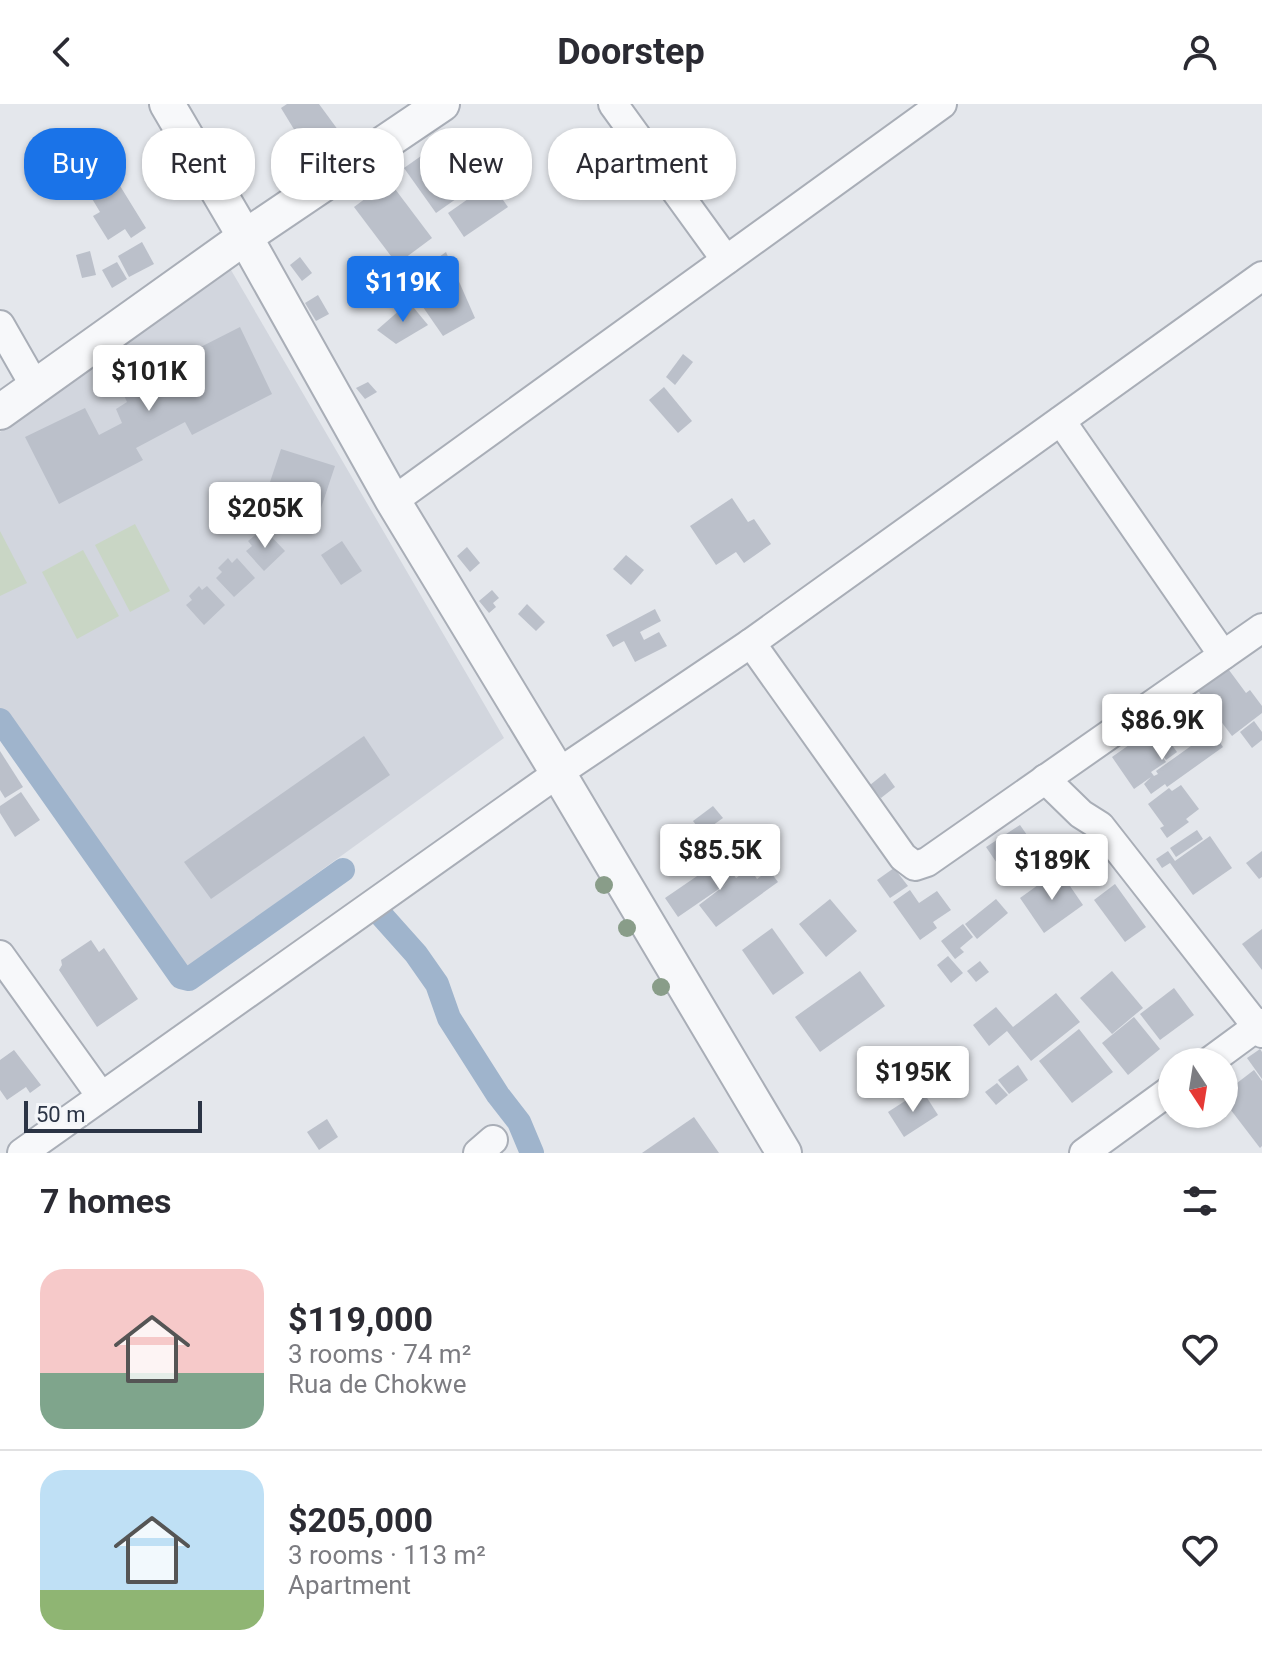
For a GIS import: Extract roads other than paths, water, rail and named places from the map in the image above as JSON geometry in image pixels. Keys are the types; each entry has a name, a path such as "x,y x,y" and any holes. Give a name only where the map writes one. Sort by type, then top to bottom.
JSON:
{"street":[{"path":"167,104 393,501 784,1153"},
{"path":"0,412 245,237 442,104"},
{"path":"613,104 726,260"},
{"path":"393,501 942,104"},
{"path":"22,1153 52,1144 101,1096 558,773 751,643 1262,276"},
{"path":"0,325 36,388"},
{"path":"1061,421 1223,655"},
{"path":"751,643 903,857 915,866 927,862 1262,628"},
{"path":"1045,779 1081,814 1100,826 1260,1028 1230,1048"},
{"path":"0,955 101,1096"},
{"path":"1084,1153 1158,1099"}],"waterway":[{"path":"0,720 181,977 189,979 343,870"},
{"path":"374,907 416,954 437,984 449,1018 519,1122 532,1153"}]}
